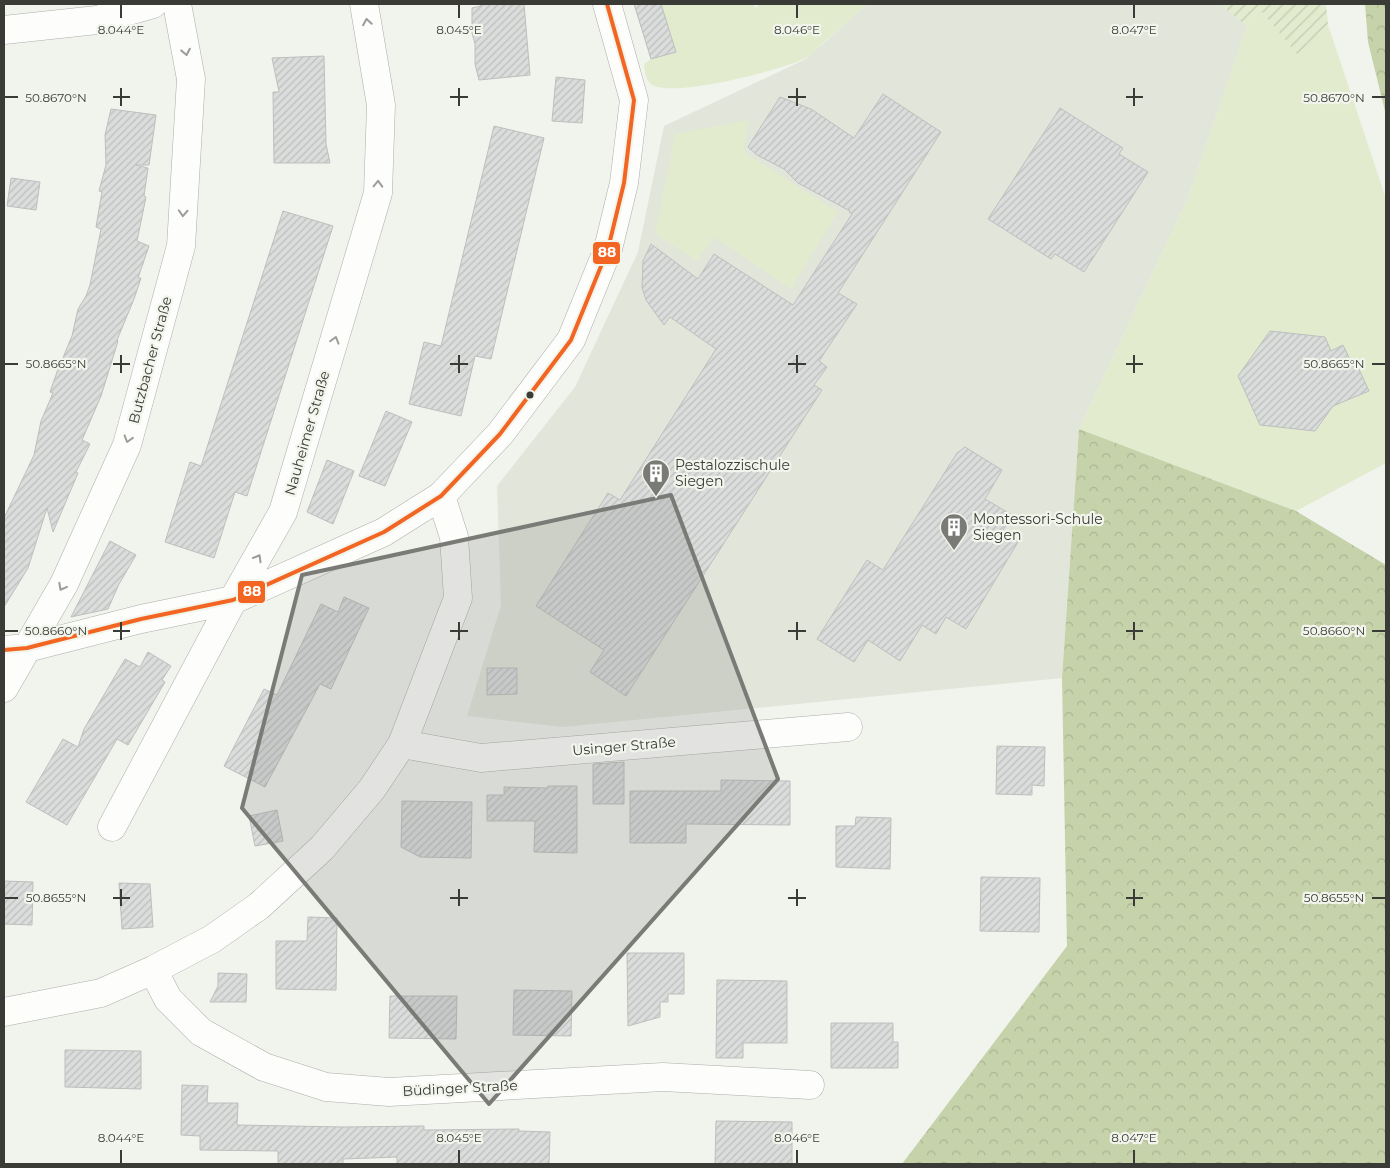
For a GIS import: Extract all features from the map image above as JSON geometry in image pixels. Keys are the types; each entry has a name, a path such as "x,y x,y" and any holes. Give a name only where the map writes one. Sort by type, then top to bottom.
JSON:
{"street":[{"path":"4,30 97,20 152,4"},
{"name":"Butzbacher Straße","path":"4,688 15,649 64,584 127,445 181,246 191,79 177,4"},
{"name":"Nauheimer Straße","path":"112,827 234,600 284,512 378,193 381,105 364,4"},
{"path":"15,649 141,619 234,600 384,532 441,496 500,434 571,340 608,249 624,183 634,100 607,4"},
{"path":"4,1012 101,993 153,970 212,939 260,906 322,848 372,789 402,744 458,598 454,538 441,496"},
{"name":"Usinger Straße","path":"402,744 481,758 848,728"},
{"name":"Büdinger Straße","path":"153,970 168,999 201,1032 264,1067 326,1087 389,1092 663,1077 810,1085"}],"highlighted area":[{"path":"671,495 778,779 489,1104 242,808 302,575"}],"shaded area":[{"path":"867,4 1220,4 1247,26 1187,200 1079,429 1062,678 562,727 467,716 501,605 497,486 575,387 638,252 664,126 806,59"}],"green space":[{"path":"661,4 753,4 756,8 759,4 867,4 812,54 792,64 750,76 702,86 662,88 651,84 648,80 644,64 651,59 675,52"},
{"path":"1220,4 1326,4 1328,25 1298,55 1262,12 1247,26"},
{"path":"1365,4 1386,4 1386,115 1368,42"},
{"path":"1262,12 1298,54 1328,25 1386,199 1386,463 1296,511 1079,429 1187,200 1247,26"},
{"path":"749,120 744,145 745,153 838,212 791,289 714,237 697,261 655,234 675,134"},
{"path":"1079,429 1296,511 1386,565 1386,1164 902,1164 1067,946 1062,678"}],"building":[{"path":"481,4 524,4 530,75 479,80 475,64 472,8 481,6"},
{"path":"634,4 661,4 676,52 651,59"},
{"path":"324,56 326,144 330,163 274,163 273,92 279,92 272,58"},
{"path":"556,77 585,80 582,123 552,121"},
{"path":"883,94 941,132 838,293 857,304 819,361 827,367 814,385 822,390 626,696 590,672 604,650 536,606 608,493 620,500 716,349 670,317 664,325 646,300 642,287 643,261 651,244 698,279 714,254 793,305 852,214 850,211 798,183 784,169 757,155 748,147 780,97 811,109 854,138"},
{"path":"1060,108 1123,148 1119,154 1148,172 1084,272 1055,254 1051,259 988,219"},
{"path":"111,109 156,115 149,165 136,165 148,168 144,196 146,197 137,241 149,246 138,278 141,278 117,340 101,396 82,440 90,444 76,472 78,473 53,532 47,508 28,568 4,607 4,518 34,455 41,421 53,393 50,392 72,336 78,309 90,285 101,229 96,227 102,192 99,191 106,165 105,135"},
{"path":"494,126 544,138 491,359 475,356 461,416 409,404 424,342 441,346"},
{"path":"11,178 40,182 36,210 7,206"},
{"path":"283,211 333,226 247,496 235,492 214,558 165,542 190,462 201,466"},
{"path":"1270,331 1325,337 1331,351 1343,345 1353,366 1357,365 1369,391 1333,406 1315,431 1260,425 1238,376"},
{"path":"386,411 412,422 385,486 359,476"},
{"name":"Montessori-Schule Siegen","path":"965,447 1002,470 985,499 1012,515 1002,532 1018,542 966,629 946,617 936,634 922,625 900,661 868,640 854,662 817,639 867,560 883,570 957,453"},
{"path":"327,460 354,471 333,524 307,512"},
{"path":"110,541 136,555 119,584 108,609 71,617"},
{"path":"344,597 369,608 331,689 320,684 265,787 224,766 264,689 277,695 321,604 338,612"},
{"path":"148,652 171,666 162,680 165,682 128,745 117,739 67,825 26,802 63,739 78,747 84,729 125,659 140,667"},
{"path":"487,668 517,668 517,694 487,695"},
{"path":"997,746 1045,747 1044,786 1032,785 1032,795 996,794"},
{"path":"624,762 624,804 593,804 593,764"},
{"path":"721,780 790,781 790,825 686,824 686,843 630,843 630,791 721,791"},
{"path":"548,786 577,786 577,853 534,852 535,821 487,821 487,795 504,795 504,787 548,788"},
{"path":"402,801 472,802 471,858 420,857 401,847"},
{"path":"277,810 283,841 255,846 249,816"},
{"path":"856,817 891,818 890,869 836,867 836,826 855,826"},
{"path":"981,877 1040,878 1039,932 980,931"},
{"path":"4,881 33,882 32,925 4,924"},
{"path":"119,883 150,884 153,927 122,929"},
{"path":"308,917 337,918 336,990 276,989 276,941 307,941"},
{"path":"627,953 684,953 684,994 668,994 668,1002 660,1002 660,1017 628,1026"},
{"path":"218,973 247,974 246,1002 210,1002 218,986"},
{"path":"717,980 787,981 787,1043 743,1043 743,1058 716,1058"},
{"path":"514,990 572,991 571,1036 513,1035"},
{"path":"390,996 457,996 456,1039 389,1038"},
{"path":"831,1023 893,1023 893,1042 898,1042 898,1068 831,1068"},
{"path":"65,1050 141,1051 141,1089 65,1087"},
{"path":"182,1085 208,1086 207,1103 238,1103 237,1125 424,1126 424,1130 519,1129 519,1131 550,1132 549,1164 397,1164 397,1157 343,1159 343,1164 278,1164 278,1151 200,1150 200,1136 181,1135"},
{"path":"716,1121 792,1122 792,1164 715,1164"}],"transit line":[{"name":"88","path":"4,650 27,648 141,619 233,600 384,532 441,496 500,434 571,340 608,249 624,183 634,100 607,4"}],"place":[{"name":"Pestalozzischule Siegen","path":"656,497"},
{"name":"Montessori-Schule Siegen","path":"954,551"}]}
